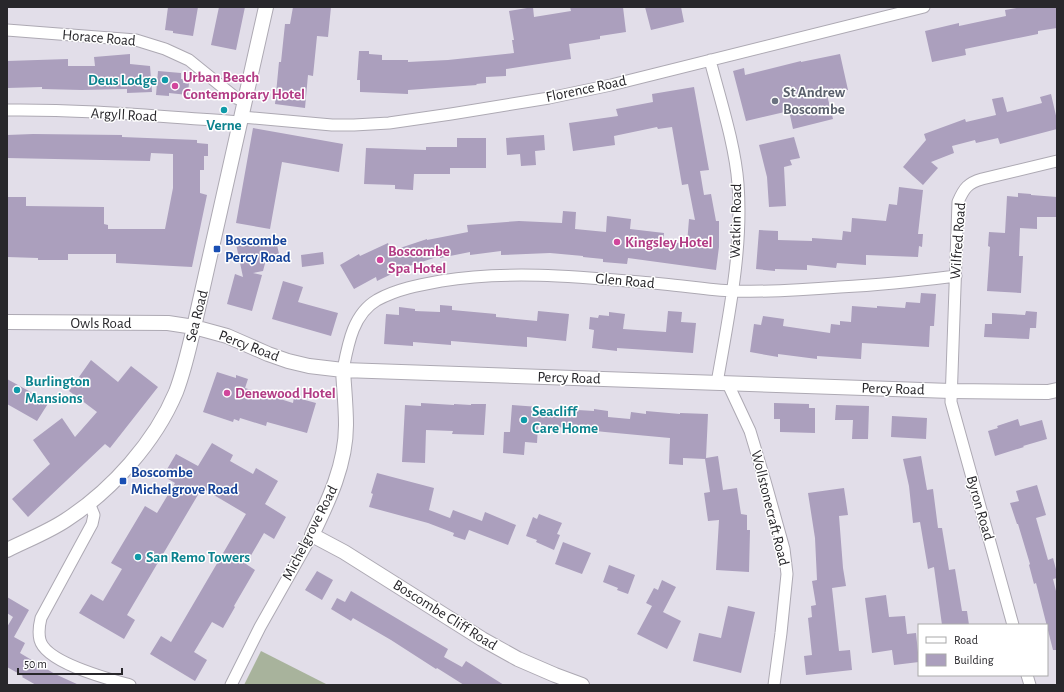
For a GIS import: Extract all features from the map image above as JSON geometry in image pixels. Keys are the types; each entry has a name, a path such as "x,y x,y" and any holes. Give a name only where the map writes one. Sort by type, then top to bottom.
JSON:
{"street":[{"name":"Sea Road","path":"7,550 66,520 109,487 151,436 175,394 182,375 194,328 242,120 266,7"},
{"name":"Florence Road","path":"242,120 332,125 388,123 549,98 710,60 896,10 924,7"},
{"name":"Horace Road","path":"7,30 136,40 165,49 189,60 236,98 245,101"},
{"name":"Watkin Road","path":"710,60 736,160 738,184 739,229 722,384"},
{"name":"Argyll Road","path":"7,110 242,120"},
{"name":"Wilfred Road","path":"951,391 958,202 963,191 972,182 1057,161"},
{"name":"Glen Road","path":"343,370 350,336 362,314 375,301 413,286 455,279 515,276 575,277 733,291 802,290 956,276"},
{"name":"Owls Road","path":"7,322 168,323 194,328"},
{"name":"Percy Road","path":"194,328 227,336 288,361 309,366 343,370 951,391 1048,392 1057,390"},
{"name":"Michelgrove Road","path":"231,685 260,627 326,508 337,480 344,450 346,426 343,370"},
{"name":"Wollstonecraft Road","path":"722,384 750,431 784,549 787,574 774,685"},
{"name":"Byron Road","path":"951,391 951,402 1013,624"},
{"path":"89,503 94,515 92,524 41,618 39,629 40,641 46,651 66,664 130,685"},
{"name":"Boscombe Cliff Road","path":"312,535 344,552 482,639 518,659 582,685"}],"green space":[{"path":"261,651 328,685 244,685"}],"building":[{"path":"168,7 198,7 193,36 173,33 173,31 165,30"},
{"path":"219,7 245,7 236,50 211,45"},
{"path":"293,7 331,7 328,37 317,36 313,76 308,75 305,108 275,104 279,62 281,62 285,24 290,24"},
{"path":"533,7 534,17 571,11 570,7 623,7 626,32 600,36 600,39 569,44 571,59 506,69 506,76 486,77 486,83 408,90 408,94 360,92 360,80 357,80 359,51 369,51 369,54 382,55 382,60 408,60 408,62 448,60 514,53 512,40 514,40 509,11"},
{"path":"645,7 681,7 684,22 651,30"},
{"path":"1023,7 1057,7 1057,28 1038,31 1038,34 965,49 966,55 932,62 925,31 959,23 959,26 1006,16 1005,10"},
{"path":"130,54 130,64 150,66 152,92 127,93 127,89 82,90 42,89 42,87 7,88 7,61 68,59 68,66 95,66 94,57"},
{"name":"St Andrew Boscombe","path":"840,54 848,90 827,95 833,119 793,129 789,111 746,121 733,71 744,68 745,75 801,61"},
{"name":"Deus Lodge","path":"158,71 181,73 181,79 184,79 183,83 189,83 188,95 169,93 169,96 156,95"},
{"path":"694,87 709,170 700,171 704,195 711,194 716,221 719,221 719,247 716,270 628,258 627,264 603,262 603,259 583,256 550,253 501,255 501,251 470,255 470,252 440,258 440,256 400,269 377,281 376,277 354,289 340,265 359,254 360,256 388,243 391,251 427,239 468,232 467,225 519,221 562,223 563,211 576,212 575,229 606,232 607,216 631,219 630,229 664,233 663,241 687,244 689,219 695,220 688,184 682,185 672,127 658,129 657,127 614,136 615,145 573,151 569,123 618,116 616,109 653,102 652,94"},
{"path":"1051,94 1057,120 1057,129 1000,144 998,138 976,143 975,140 952,146 954,153 931,162 938,168 923,185 903,167 926,140 924,134 965,119 966,122 996,115 992,99 1003,97 1007,112 1042,103 1040,97"},
{"path":"253,128 343,144 339,172 282,162 270,229 236,223"},
{"path":"7,135 122,135 122,137 197,140 197,143 208,144 208,156 204,156 204,170 200,170 200,193 207,195 192,267 116,263 116,254 68,254 68,260 38,260 38,258 7,257 7,197 26,197 26,206 104,207 104,224 108,225 108,229 165,229 173,188 173,154 151,153 150,161 7,158"},
{"path":"544,135 545,150 535,151 536,165 521,166 520,154 507,155 506,138"},
{"path":"794,137 800,158 790,160 792,165 784,167 786,206 769,207 767,177 759,145"},
{"path":"457,138 486,138 486,168 450,168 450,174 414,174 413,190 395,189 395,185 364,184 366,148 426,150 426,147 457,147"},
{"path":"899,187 923,190 918,234 923,234 922,247 919,246 918,257 866,255 866,265 837,263 836,268 807,265 807,270 775,269 775,271 756,269 759,230 778,231 778,240 812,241 812,238 842,240 843,231 851,232 852,218 886,221 889,204 897,205"},
{"path":"1018,193 1057,197 1057,217 1037,217 1037,229 1020,228 1019,256 1023,256 1021,293 987,291 990,247 988,246 989,232 1005,233 1007,196 1018,197"},
{"path":"275,236 279,254 267,256 263,271 253,273 262,275 252,311 227,304 235,274 243,277 236,244"},
{"path":"323,252 324,264 302,267 301,255"},
{"path":"283,281 303,287 298,302 338,313 331,336 272,319"},
{"path":"921,293 936,294 934,326 930,326 929,347 862,343 861,359 817,356 817,359 778,354 778,357 750,352 754,324 761,325 763,316 784,319 783,326 830,333 831,324 840,325 840,321 851,322 852,306 905,308 906,302 920,303"},
{"path":"440,305 452,306 452,310 496,314 496,317 537,321 538,311 569,314 566,341 527,337 527,347 451,341 451,345 413,342 413,346 384,344 386,314 399,315 399,307 415,309 415,311 440,312"},
{"path":"668,311 682,312 681,322 696,323 693,353 617,348 617,351 592,348 594,330 589,329 590,317 598,318 599,315 609,316 609,312 625,314 623,329 666,332"},
{"path":"1026,311 1037,312 1036,328 1030,328 1029,339 984,337 985,324 992,324 992,313 1025,315"},
{"path":"91,360 118,382 131,366 158,387 110,448 105,444 28,517 12,499 50,464 33,440 62,418 75,437 97,412 69,391"},
{"path":"217,372 236,378 236,375 248,379 245,388 293,403 294,397 316,403 307,433 267,422 266,426 240,418 239,421 234,419 233,422 203,412"},
{"name":"Burlington Mansions","path":"7,379 49,402 37,421 7,404"},
{"path":"421,403 454,405 486,404 484,435 452,434 453,431 426,430 425,463 402,462 405,405 421,406"},
{"path":"774,403 809,404 809,408 815,408 815,433 780,432 780,419 774,419"},
{"path":"512,405 539,407 539,410 562,411 562,409 594,411 594,409 608,411 608,417 630,419 631,412 646,414 646,411 680,414 708,414 706,458 718,456 723,490 737,488 741,514 747,515 747,530 750,530 749,572 716,570 719,520 708,521 704,493 710,492 705,459 683,458 683,465 669,464 670,438 587,429 538,426 537,443 525,442 524,455 503,453 504,432 510,432"},
{"path":"836,405 869,406 868,439 852,439 853,420 835,420"},
{"path":"892,416 927,418 926,439 891,437"},
{"path":"1018,419 1020,426 1042,420 1047,439 995,456 988,431 998,428 997,426"},
{"name":"San Remo Towers","path":"212,443 233,455 230,461 253,474 256,468 278,481 265,504 286,517 274,539 264,533 246,564 255,570 223,628 212,622 194,652 207,660 195,681 150,654 161,636 171,642 246,514 202,488 127,615 135,620 124,639 79,613 91,594 103,601 122,569 111,563 145,506 157,513 175,483 163,476 176,454 198,466"},
{"path":"921,456 927,490 933,489 938,528 942,528 949,570 955,569 962,611 967,611 969,624 942,624 934,567 928,569 920,522 913,523 909,486 903,459"},
{"path":"377,473 434,488 429,510 450,518 453,510 482,521 485,512 516,525 508,545 469,530 465,540 453,536 454,533 428,523 369,507 373,494 371,493"},
{"path":"1037,485 1046,515 1036,518 1048,560 1053,558 1057,573 1057,578 1053,579 1057,595 1057,650 1053,650 1048,624 1046,624 1036,583 1034,584 1030,564 1010,503 1019,501 1016,491"},
{"path":"844,488 848,515 839,516 846,586 832,588 839,651 850,650 852,670 806,675 804,656 812,655 808,618 812,617 811,606 816,605 812,581 817,580 815,538 808,493"},
{"path":"539,514 562,523 557,534 560,535 554,550 536,542 537,540 526,536 533,517 537,519"},
{"path":"563,542 591,553 582,574 555,564"},
{"path":"609,565 635,575 628,594 603,582"},
{"path":"317,571 333,580 322,600 305,590"},
{"path":"662,580 676,587 663,612 681,621 667,649 637,634 652,606 646,603 654,588 658,590"},
{"path":"351,591 448,649 444,657 462,667 466,661 504,685 464,685 353,618 351,621 331,609 337,598 345,602"},
{"path":"886,595 889,617 905,616 907,634 916,633 918,662 894,665 892,650 872,653 865,598"},
{"path":"7,597 29,610 14,637 25,643 20,653 55,674 79,685 36,685 7,667 7,627 13,617 7,613"},
{"path":"728,606 755,612 741,673 693,661 699,633 721,638"}],"place":[{"name":"Deus Lodge","path":"165,80"},
{"name":"Urban Beach Contemporary Hotel","path":"175,86"},
{"name":"St Andrew Boscombe","path":"775,101"},
{"name":"Verne","path":"224,110"},
{"name":"Kingsley Hotel","path":"617,242"},
{"name":"Boscombe Percy Road","path":"217,249"},
{"name":"Boscombe Spa Hotel","path":"380,260"},
{"name":"Burlington Mansions","path":"17,390"},
{"name":"Denewood Hotel","path":"227,393"},
{"name":"Seacliff Care Home","path":"524,420"},
{"name":"Boscombe Michelgrove Road","path":"123,481"},
{"name":"San Remo Towers","path":"138,557"}]}
